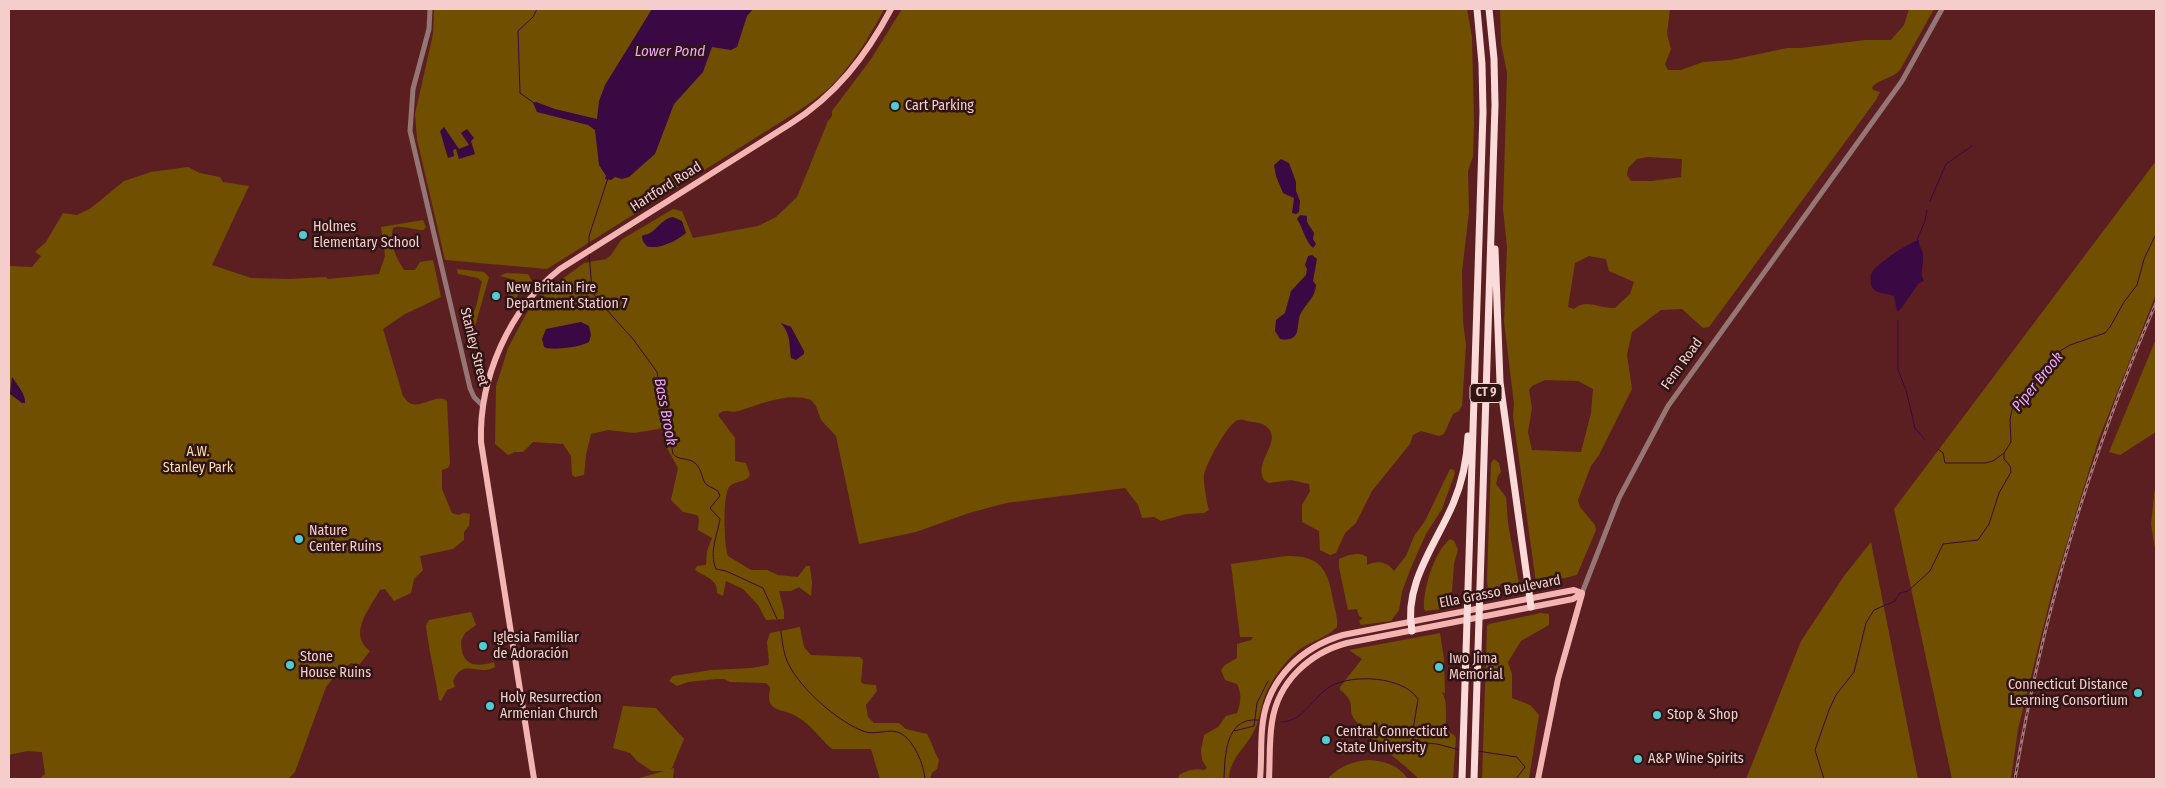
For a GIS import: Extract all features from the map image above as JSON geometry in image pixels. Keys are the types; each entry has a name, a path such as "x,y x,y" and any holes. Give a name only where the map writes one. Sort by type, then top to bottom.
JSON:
{"highway":[{"name":"CT 9","path":"1462,779 1483,96 1477,9"},
{"name":"CT 9","path":"1474,779 1495,77 1489,9"},
{"path":"1492,189 1496,216 1495,284 1500,373 1531,607"},
{"path":"1412,631 1410,622 1412,597 1420,573 1452,506 1460,484 1474,404"}],"main road":[{"name":"Hartford Road","path":"482,406 488,380 521,310 550,277 586,252 813,108 833,91 858,64 870,47 891,9"},
{"name":"Stanley Street","path":"482,406 481,441 486,480 534,779"},
{"name":"Ella Grasso Boulevard","path":"1260,779 1263,720 1269,698 1285,671 1312,648 1343,635 1572,590 1582,593"},
{"name":"Ella Grasso Boulevard","path":"1269,779 1272,723 1277,702 1284,688 1308,661 1344,644 1573,599 1582,593"},
{"name":"Fenn Road","path":"1538,779 1558,679 1582,593"},
{"path":"1269,698 1277,702"},
{"path":"1261,754 1270,754"}],"street":[{"name":"Stanley Street","path":"430,9 428,29 413,89 410,131 470,386 474,397 482,406"},
{"name":"Fenn Road","path":"1582,593 1619,498 1668,406 1902,81 1942,9"}],"green space":[{"path":"434,9 884,9 853,61 821,95 547,269 445,260 417,139 415,114 433,34"},
{"path":"902,9 1467,9 1472,37 1474,123 1473,156 1468,171 1469,212 1462,271 1463,322 1466,345 1462,406 1459,411 1453,414 1444,434 1439,436 1421,431 1413,435 1410,444 1372,491 1356,523 1345,533 1336,553 1330,555 1320,550 1319,531 1302,522 1302,505 1310,491 1309,484 1291,480 1269,483 1264,480 1262,466 1272,439 1267,427 1261,423 1242,419 1238,420 1233,423 1223,436 1204,475 1209,510 1204,513 1186,514 1161,521 1154,517 1142,518 1138,505 1125,488 1006,503 969,513 916,532 859,544 836,436 821,420 816,406 811,400 793,397 784,398 736,412 723,411 718,415 735,438 735,461 746,463 750,475 746,479 732,484 727,491 724,520 728,556 751,570 767,570 778,575 798,577 806,566 810,566 812,583 811,596 799,587 791,591 779,591 784,619 766,620 758,605 743,589 726,581 723,596 717,593 717,588 713,581 695,570 697,566 706,565 707,551 712,538 698,530 699,519 697,515 683,512 671,500 678,468 667,448 664,428 634,433 608,430 591,434 584,475 575,477 572,475 571,456 563,444 533,442 523,452 515,452 508,455 495,444 496,386 508,348 526,314 542,294 584,263 606,259 621,240 673,209 682,211 693,238 758,226 776,217 797,197 828,121 832,116 832,111 871,59","holes":["659,225 675,241 655,247 647,247 642,237 643,235 653,233","781,324 791,327 796,337 791,353 790,337"]},
{"path":"1500,9 1670,9 1667,34 1671,49 1665,64 1668,70 1681,70 1703,62 1731,60 1787,48 1865,40 1891,40 1904,25 1909,9 1934,9 1900,70 1872,87 1873,90 1880,92 1876,100 1709,327 1703,328 1682,309 1661,310 1632,332 1627,355 1632,389 1599,455 1591,466 1578,500 1580,507 1595,525 1596,530 1577,575 1539,584 1536,583 1513,416 1514,404 1504,322 1507,247 1503,209 1507,73 1501,43","holes":["1648,157 1682,159 1681,177 1652,181 1631,181 1627,175 1628,168 1637,159","1589,256 1606,259 1609,271 1634,282 1630,294 1615,308 1588,304 1574,309 1568,307 1575,263","1545,380 1578,381 1593,389 1591,413 1581,452 1532,450 1528,432 1532,408 1529,390 1532,386"]},
{"path":"2156,161 2156,294 2098,441 2053,588 2018,729 2011,779 1952,779 1894,509"},
{"name":"A.W. Stanley Park","path":"188,167 200,173 220,177 223,182 249,186 212,265 251,278 289,279 326,277 328,279 379,274 385,256 381,227 423,220 426,227 424,230 393,228 393,245 404,270 415,270 420,262 433,260 441,297 405,314 383,329 403,396 407,401 418,404 438,399 447,401 450,464 448,468 442,470 442,489 452,513 458,515 470,514 469,526 464,532 464,540 453,549 420,556 423,570 414,579 411,593 394,601 385,589 380,590 366,613 360,629 360,637 363,644 370,651 359,665 351,663 334,677 326,687 295,772 288,779 39,779 45,774 42,752 27,751 9,755 9,266 32,267 41,256 35,252 46,242 63,213 77,215 91,208 124,181 151,172"},
{"path":"457,269 484,272 489,277 472,337 469,335 466,324 475,309 482,282 478,278 458,274"},
{"path":"506,273 528,274 532,281 522,289 510,307 508,305 511,279 500,276"},
{"path":"2156,339 2156,432 2120,455 2109,452"},
{"path":"1494,459 1499,463 1501,472 1496,484 1506,497 1508,523 1519,584 1515,588 1511,582 1500,584 1498,593 1491,595 1488,593 1487,579 1491,463"},
{"path":"1450,469 1454,470 1455,473 1442,509 1426,534 1410,570 1402,592 1399,610 1391,621 1361,625 1359,621 1363,618 1359,616 1357,609 1348,610 1339,559 1361,554 1367,557 1367,565 1382,563 1394,571 1406,556 1414,536 1425,521"},
{"path":"2156,478 2156,554 2151,524"},
{"path":"1450,539 1454,541 1458,549 1454,564 1451,605 1448,608 1426,611 1424,609 1425,591 1434,562"},
{"path":"1871,542 1918,779 1746,779 1801,641 1844,576"},
{"path":"1286,556 1307,558 1314,561 1325,572 1331,589 1337,617 1337,627 1299,650 1278,673 1265,695 1252,735 1232,764 1229,779 1178,779 1179,775 1188,771 1204,770 1207,768 1202,760 1201,750 1204,735 1218,727 1226,716 1237,713 1239,706 1240,695 1237,684 1225,680 1221,670 1225,665 1237,658 1237,644 1251,640 1253,637 1240,637 1231,564"},
{"path":"471,612 476,625 465,633 461,641 463,655 470,663 480,665 494,662 495,667 482,670 462,670 453,681 455,687 447,690 441,701 439,700 426,626 429,620"},
{"path":"1541,613 1549,614 1549,625 1521,641 1508,662 1512,674 1512,698 1530,705 1539,715 1529,779 1482,779 1487,626"},
{"path":"800,627 804,647 811,655 860,657 863,660 861,682 876,685 877,691 866,705 868,717 874,723 899,723 906,729 927,734 939,760 937,769 932,773 930,779 880,779 871,749 832,749 800,718 772,706 769,699 770,687 766,683 730,682 724,679 717,679 688,682 677,686 669,681 673,676 711,670 751,668 768,665 767,642 770,633"},
{"path":"1440,633 1444,659 1445,693 1442,692 1446,706 1446,726 1447,731 1456,738 1453,779 1419,779 1377,744 1355,720 1351,712 1349,699 1340,690 1340,687 1362,659 1349,650"},
{"path":"623,706 656,708 684,739 672,768 669,769 674,768 673,779 636,779 664,771 652,771 637,761 630,753 613,748"},
{"path":"1369,760 1391,765 1400,770 1408,779 1329,779 1329,777 1343,767"}],"water":[{"name":"Lower Pond","path":"652,9 753,9 747,16 737,47 731,50 712,47 703,72 674,104 655,154 629,177 605,179 606,176 599,165 595,130 588,125 537,112 533,103 536,102 555,109 597,119 599,101 605,85"},
{"path":"444,127 459,149 469,145 461,133 467,129 474,138 471,141 475,154 459,159 456,149 453,150 454,156 448,158 440,131"},
{"path":"1281,159 1289,163 1296,182 1296,191 1300,201 1299,212 1296,214 1292,213 1294,198 1283,193 1276,176 1274,165"},
{"path":"1300,215 1307,216 1307,222 1314,233 1313,239 1316,244 1313,248 1297,219"},
{"path":"673,217 682,221 686,233 661,246 648,246 644,243 642,236 647,235"},
{"path":"1919,240 1923,254 1922,275 1924,281 1919,283 1900,310 1897,311 1894,296 1880,293 1874,289 1871,274 1879,264 1893,254"},
{"path":"1312,255 1317,259 1313,281 1316,285 1314,293 1299,317 1296,335 1293,338 1280,339 1275,331 1276,320 1285,313 1291,291 1306,275 1307,269 1305,265 1308,256"},
{"path":"581,322 589,326 591,335 589,342 566,348 553,349 544,347 542,339 546,329"},
{"path":"781,323 791,327 804,351 804,354 796,360 791,358 788,335"},
{"path":"12,377 23,393 25,403 22,403 10,394"}],"waterway":[{"path":"534,103 520,93 518,31 533,17 537,9"},
{"path":"1930,201 1946,164 1972,146"},
{"name":"Bass Brook","path":"589,246 589,236 608,178"},
{"path":"1917,240 1925,221 1927,210"},
{"name":"Piper Brook","path":"1824,779 1815,750 1836,695 1854,672 1866,623 1874,610 1895,601 1900,593 1908,591 1930,571 1943,544 1978,540 1989,524 1999,493 2011,472 2010,466 2004,459 2004,453 2011,442 2010,419 2012,410 2022,396 2041,377 2060,351 2070,345 2105,333 2110,327 2124,302 2137,285 2144,259 2156,234"},
{"name":"Bass Brook","path":"589,253 592,290 596,298 633,339 657,372 673,454 678,458 695,463 705,483 718,491 720,496 710,508 720,519 713,550 716,569 726,571 763,588 777,619"},
{"path":"1898,320 1898,370 1906,390 1915,428 1925,440"},
{"path":"1938,449 1943,453 1945,463 1985,463 1993,461 2004,453"},
{"path":"781,631 789,665 812,695 833,714 856,728 870,733 888,731 905,736 917,753 923,767 925,779"},
{"name":"Bass Brook","path":"1281,722 1296,718 1331,686 1352,680 1377,679 1401,686 1411,691 1418,699 1412,736 1414,742 1437,744 1460,750"},
{"path":"1234,731 1254,726 1257,703 1268,681"},
{"path":"1224,779 1226,749 1233,731 1247,721 1258,720"},
{"name":"Bass Brook","path":"1477,751 1517,757 1525,767 1516,779"}],"railway":[{"path":"2015,779 2039,657 2071,536 2110,418 2156,303"}],"place":[{"name":"Cart Parking","path":"895,106"},
{"name":"Holmes Elementary School","path":"303,235"},
{"name":"New Britain Fire Department Station 7","path":"496,296"},
{"name":"Nature Center Ruins","path":"299,539"},
{"name":"Iglesia Familiar de Adoración","path":"483,646"},
{"name":"Stone House Ruins","path":"290,665"},
{"name":"Iwo Jima Memorial","path":"1439,667"},
{"name":"Connecticut Distance Learning Consortium","path":"2138,693"},
{"name":"Holy Resurrection Armenian Church","path":"490,706"},
{"name":"Stop & Shop","path":"1657,715"},
{"name":"Central Connecticut State University","path":"1326,740"},
{"name":"A&P Wine Spirits","path":"1638,759"}]}
